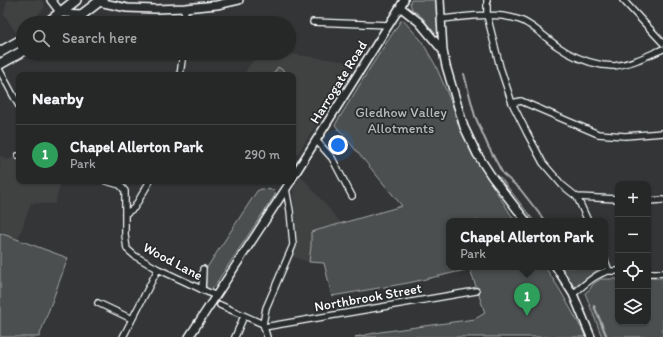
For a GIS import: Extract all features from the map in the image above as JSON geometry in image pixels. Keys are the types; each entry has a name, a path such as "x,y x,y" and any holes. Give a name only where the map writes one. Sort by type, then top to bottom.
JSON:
{"highway":[{"path":"57,16 73,1"},
{"path":"78,16 99,1"},
{"path":"0,52 16,43"},
{"path":"0,64 16,56"}],"street":[{"path":"51,0 65,16"},
{"path":"118,0 127,8"},
{"path":"99,1 127,8 154,9 185,8 239,0"},
{"name":"Harrogate Road","path":"296,172 404,0"},
{"path":"440,0 443,51 464,128 477,154 492,177 524,218"},
{"path":"487,0 487,15 500,67 512,103 526,133 544,163 562,185 577,196 587,218"},
{"path":"623,0 663,43"},
{"path":"71,16 73,1"},
{"path":"400,7 419,22 443,51"},
{"path":"184,16 185,8"},
{"path":"441,19 487,15 507,16 521,20 576,58 596,64 612,66 631,62 663,49"},
{"path":"313,22 389,25"},
{"path":"180,72 182,60"},
{"path":"0,71 16,100"},
{"path":"512,103 521,102 598,134 625,136 663,133"},
{"path":"316,140 332,158 352,196"},
{"name":"Wood Lane","path":"116,184 120,185 125,191 125,235 127,249 135,256 158,269 216,296"},
{"path":"125,214 134,208 148,184"},
{"path":"189,337 289,184"},
{"path":"267,337 263,326 266,308 293,245 290,211 286,189"},
{"path":"577,196 615,199"},
{"path":"651,201 663,200"},
{"path":"123,337 158,269"},
{"path":"202,290 203,269"},
{"path":"558,270 574,294 591,337"},
{"path":"574,294 586,283 600,275 609,271 615,272"},
{"path":"651,273 663,273"},
{"name":"Northbrook Street","path":"263,326 476,291"},
{"path":"98,303 132,319"},
{"path":"220,305 263,326"},
{"path":"235,337 244,316"}],"shaded area":[{"path":"7,0 38,0 43,1 45,7 37,16 16,16 16,33 4,14"},
{"path":"296,55 356,63 297,155 296,72 245,72 253,60 296,60"},
{"path":"0,156 7,160 16,157 16,184 60,184 55,204 31,203 18,239 0,233"},
{"path":"301,176 341,223 311,232 309,262 291,256 294,248 295,236 293,189"}],"green space":[{"path":"411,0 436,0 438,37 423,18 412,9 410,3"},
{"name":"Gledhow Valley Allotments","path":"402,19 421,40 436,66 473,155 513,218 446,218 446,270 466,270 408,283 332,296 324,263 309,262 311,232 402,206 335,125"},
{"path":"278,67 286,72 274,72"},
{"path":"500,177 532,218 528,218 497,178"},
{"path":"261,189 273,190 276,193 213,288 209,290 206,287 206,269 257,191"},
{"path":"0,233 68,258 39,337 0,337"},
{"name":"Gledhow Valley Allotments","path":"470,270 547,270 560,290 585,337 355,337 380,332 475,319 485,313"},
{"path":"562,270 597,270 576,287 572,285"},
{"path":"651,278 663,278 663,337 602,337 585,293 593,284 601,279 615,279 615,325 651,325"}],"waterway":[{"path":"464,74 475,116 488,146 503,174 520,189 543,218"},
{"path":"594,306 607,337"}],"place":[{"name":"Chapel Allerton Park","path":"527,316"}]}
